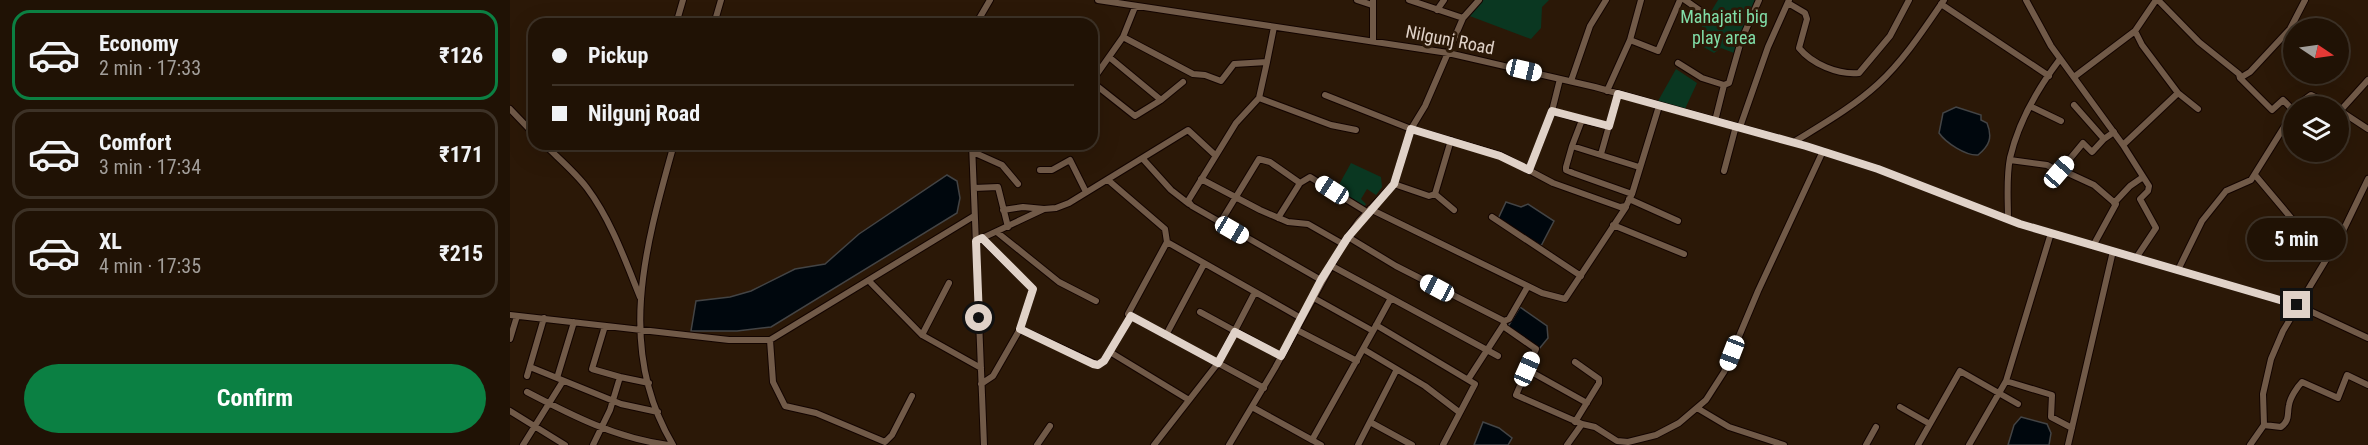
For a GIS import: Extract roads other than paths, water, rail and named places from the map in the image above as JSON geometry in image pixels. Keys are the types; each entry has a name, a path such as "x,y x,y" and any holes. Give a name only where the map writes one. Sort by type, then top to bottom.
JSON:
{"street":[{"path":"678,18 683,0"},
{"path":"716,18 721,0"},
{"path":"980,18 990,0"},
{"name":"Nilgunj Road","path":"1098,0 1448,53 1571,81 1823,151 2051,233 2297,305 2368,338"},
{"path":"1357,0 1372,2 1373,41"},
{"path":"1409,0 1463,18"},
{"path":"1437,10 1444,0"},
{"path":"1229,445 1264,388 1321,280 1343,244 1369,210 1394,184 1411,129 1425,106 1463,18 1479,0"},
{"path":"1571,81 1590,26 1606,0"},
{"path":"1607,91 1630,40 1641,0"},
{"path":"1630,40 1658,51 1682,0 1705,14"},
{"path":"1715,121 1724,86 1733,76 1742,41 1759,0"},
{"path":"1724,171 1768,47 1788,1 1805,12 1807,19 1799,48 1807,58 1851,74 1859,73 1890,36 1909,0"},
{"path":"2026,0 2060,59 2114,132 2150,189 2140,199 2156,228 2136,258"},
{"path":"2074,77 2135,31 2157,0 2199,42 2239,74 2240,78 2272,110 2283,100"},
{"path":"2240,78 2250,72 2290,29 2305,0"},
{"path":"1794,142 1846,109 1878,84 1897,64 1943,2 2049,76"},
{"path":"1098,73 1123,37 1135,7"},
{"path":"1189,204 1190,194 1236,123 1259,98 1274,27"},
{"path":"2135,31 2142,45 2178,93 2198,110"},
{"path":"1123,37 1175,65 1218,81 1223,80 1234,64 1267,62"},
{"path":"1109,57 1161,100"},
{"path":"2008,219 2010,159 2030,106 2060,59"},
{"path":"1678,63 1702,78 1724,86"},
{"path":"1529,170 1552,111 1560,79"},
{"path":"2349,100 2368,80"},
{"path":"1098,86 1135,116 1161,100 1183,82"},
{"path":"2122,145 2178,93"},
{"path":"1601,154 1618,94"},
{"path":"1326,95 1411,129 1500,156 1579,194 1620,207 1626,206"},
{"path":"1259,98 1331,125 1356,130"},
{"path":"2074,105 2104,139"},
{"path":"1278,218 1300,183 1305,178 1315,178 1369,210 1528,286 1557,299 1564,299 1631,197 1659,106"},
{"path":"2030,106 2061,121"},
{"path":"510,109 528,128"},
{"path":"1552,111 1609,126"},
{"path":"2349,117 2368,129"},
{"path":"1582,120 1566,170 1631,197 1678,221"},
{"path":"2178,270 2202,221 2226,191 2251,180 2283,129"},
{"path":"1003,210 1023,207 1044,209 1061,207 1188,130 1215,155"},
{"path":"2059,172 2083,143 2092,152 2114,132"},
{"path":"1435,194 1450,140"},
{"path":"1572,146 1639,167"},
{"path":"550,150 586,186 597,203 620,249 641,300"},
{"path":"672,150 645,249 640,330 649,383 658,412 673,445"},
{"path":"1348,237 1396,266 1504,324 1536,349 1515,395 1579,423 1595,427 1616,443 1635,441 1665,431 1679,423 1706,400 1725,372 1761,285 1823,151"},
{"path":"984,445 979,240 974,216 973,152 999,163 1018,184"},
{"path":"1220,223 1262,158 1300,183"},
{"path":"1143,159 1171,190 1189,204 1321,280"},
{"path":"2010,159 2047,165 2059,172 2085,179 2114,203"},
{"path":"1040,170 1052,170 1070,160 1086,192"},
{"path":"2254,175 2308,238 2329,254"},
{"path":"2093,246 2116,204 2114,203 2130,186 2143,177"},
{"path":"1201,179 1278,218 1308,224 1343,244"},
{"path":"2250,445 2264,425 2263,394 2271,359 2297,305 2329,254 2368,179"},
{"path":"1108,180 1165,229 1167,242 1128,314 1264,388"},
{"path":"1394,184 1429,196 1435,194"},
{"path":"974,188 996,186 1008,227"},
{"path":"1435,194 1454,210"},
{"path":"979,240 998,233 1044,209"},
{"path":"510,339 513,316 738,340 770,340 974,216"},
{"path":"1492,217 1581,276"},
{"path":"1613,225 1684,254"},
{"path":"998,233 1059,282 1096,300"},
{"path":"1969,445 2006,381 2051,233"},
{"path":"979,240 1033,289 1020,329 993,375 981,384"},
{"path":"1167,242 1301,318"},
{"path":"2068,445 2113,251"},
{"path":"1166,335 1204,264"},
{"path":"1330,265 1498,356"},
{"path":"871,283 922,335 981,368"},
{"path":"922,335 950,283"},
{"path":"1469,378 1528,286"},
{"path":"1154,445 1218,363 1255,292"},
{"path":"1312,297 1375,328 1469,378 1476,384 1443,445"},
{"path":"1312,440 1391,298"},
{"path":"1200,312 1281,356"},
{"path":"1020,329 1096,365 1101,364 1110,352 1131,316"},
{"path":"527,376 544,318"},
{"path":"523,445 549,403 560,380 574,322"},
{"path":"605,326 592,369 649,383"},
{"path":"1295,329 1356,361"},
{"path":"770,340 773,382 777,396 785,406 816,413 885,442 892,435 912,396"},
{"path":"1363,349 1425,386 1459,412"},
{"path":"1110,352 1189,399"},
{"path":"1567,445 1599,379 1575,362"},
{"path":"530,367 613,401 658,412"},
{"path":"1527,369 1587,403"},
{"path":"1358,445 1396,370"},
{"path":"1918,445 1960,371 2018,404"},
{"path":"2264,425 2281,428 2285,424 2290,413 2289,404 2302,382 2338,398 2347,375 2368,385"},
{"path":"593,445 613,401 620,377"},
{"path":"2006,381 2052,395 2051,417 2072,428"},
{"path":"527,392 601,429 645,442 668,445"},
{"path":"1252,407 1321,445"},
{"path":"1900,407 1930,424"},
{"path":"1697,408 1729,427 1784,445"},
{"path":"510,411 534,428 565,445"},
{"path":"1370,422 1412,445"},
{"path":"1037,445 1050,426"},
{"path":"1866,445 1876,427"}],"park label":[{"name":"Mahajati big play area","path":"1724,27"}]}
